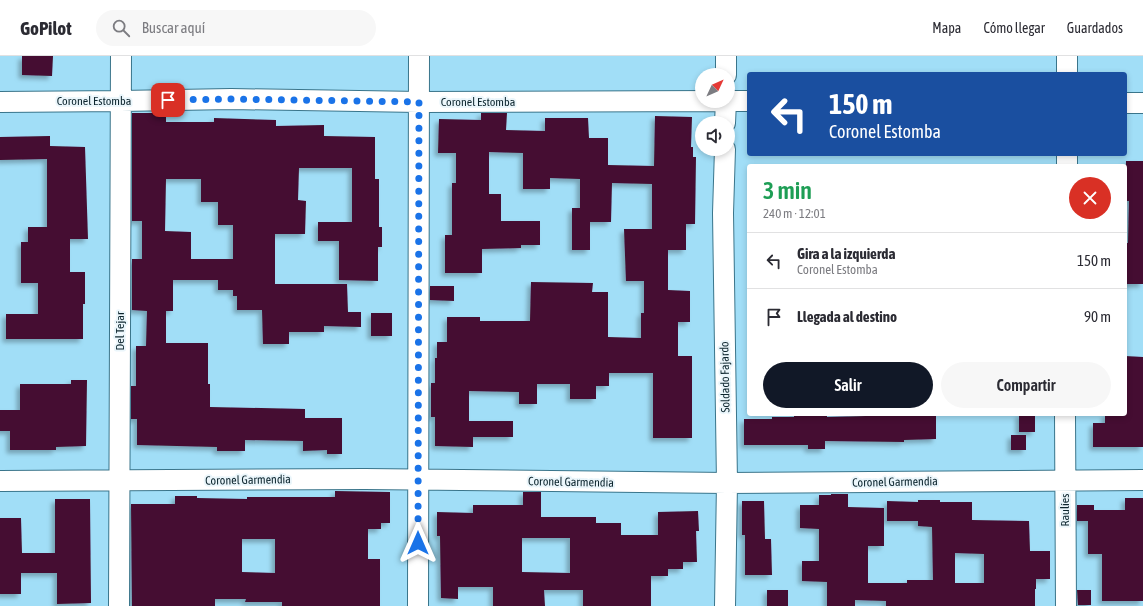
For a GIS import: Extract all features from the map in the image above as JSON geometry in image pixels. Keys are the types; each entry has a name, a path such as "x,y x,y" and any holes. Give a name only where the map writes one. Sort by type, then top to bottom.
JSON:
{"street":[{"name":"Del Tejar","path":"119,606 120,56"},
{"path":"418,606 419,56"},
{"path":"726,56 726,68"},
{"path":"1067,56 1068,72"},
{"name":"Coronel Estomba","path":"0,102 231,99 419,102 695,101"},
{"path":"735,101 747,101"},
{"path":"1127,103 1143,103"},
{"name":"Soldado Fajardo","path":"725,156 723,213 727,483 725,606"},
{"name":"Raulíes","path":"1065,416 1066,606"},
{"name":"Coronel Garmendia","path":"0,481 365,479 727,483 1143,480"}],"building":[{"path":"22,56 53,56 52,76 22,75"},
{"path":"132,113 166,113 166,122 214,122 214,118 276,120 276,126 324,125 324,136 375,137 375,179 379,179 379,227 382,227 382,247 378,247 378,281 339,280 339,241 318,241 318,222 352,222 352,168 299,168 298,200 306,201 305,234 275,234 275,284 347,284 348,312 361,312 361,327 324,326 324,332 289,332 289,344 263,344 262,310 237,310 237,296 233,296 233,290 218,290 218,280 173,280 173,311 166,311 166,343 208,343 208,384 210,384 210,407 305,409 305,418 342,418 342,454 327,454 327,450 303,451 303,441 245,440 245,451 217,451 217,447 137,445 137,419 131,419 131,386 136,386 136,346 146,346 147,311 132,310 132,259 142,259 142,221 132,221","holes":["166,179 201,179 201,202 218,202 218,225 233,225 233,259 191,259 191,232 165,231"]},
{"path":"481,113 507,113 506,130 545,131 545,118 588,118 589,138 608,138 608,165 654,166 655,116 692,117 691,147 693,147 693,157 696,157 695,224 686,224 686,250 668,250 668,290 690,291 690,322 678,322 678,356 692,356 692,438 653,438 653,373 609,373 609,386 596,386 596,399 570,399 570,384 537,384 537,404 519,404 519,392 469,391 469,421 513,421 513,437 473,437 473,447 435,446 435,417 431,417 431,383 435,383 435,358 437,358 437,342 447,342 447,317 480,317 480,321 530,321 531,282 593,283 592,292 608,292 608,337 641,338 641,313 644,313 644,281 626,281 624,229 652,229 652,184 612,183 611,222 590,222 590,250 572,250 572,208 580,208 580,179 550,178 550,189 523,189 523,153 489,152 489,194 501,194 501,221 540,221 540,245 521,245 521,248 482,249 482,273 445,273 445,235 452,235 452,183 456,183 456,153 438,153 439,119 481,120"},
{"path":"50,136 50,146 85,147 88,239 70,239 70,272 85,272 83,339 6,339 6,314 38,314 38,283 21,283 21,242 28,242 28,227 47,227 47,159 0,160 0,137"},
{"path":"1126,161 1143,161 1143,284 1127,284 1129,201 1127,201"},
{"path":"430,286 454,286 454,301 430,300"},
{"path":"371,313 392,313 392,336 371,336"},
{"path":"1127,356 1143,357 1143,447 1093,447 1093,423 1105,423 1105,416 1127,416"},
{"path":"71,380 87,380 86,446 56,447 56,450 10,450 10,431 0,431 0,410 20,410 20,384 71,384"},
{"path":"936,416 936,439 904,440 904,442 825,441 825,449 808,449 808,445 744,445 744,419 794,417"},
{"path":"1019,416 1035,416 1035,432 1019,432"},
{"path":"1011,435 1026,435 1026,450 1011,450"},
{"path":"335,491 390,492 390,523 381,523 381,529 368,529 368,559 380,559 380,606 282,606 282,602 245,602 246,599 215,599 215,606 132,606 131,504 175,504 175,496 247,499 247,497 335,497","holes":["242,539 275,539 275,573 242,572"]},
{"path":"523,492 541,492 541,517 596,517 596,523 621,523 621,535 658,535 658,512 698,511 699,531 696,531 697,562 683,562 683,569 668,569 668,576 651,576 651,606 583,606 583,590 544,590 545,606 493,606 493,587 458,587 458,599 441,598 440,536 437,536 437,512 473,513 473,505 523,505","holes":["522,538 570,538 570,573 522,572"]},
{"path":"848,494 848,507 884,508 884,546 868,546 868,583 907,583 907,580 933,580 932,527 918,526 918,521 887,521 887,501 918,502 918,500 972,502 972,520 1029,521 1030,551 1050,551 1050,579 1036,579 1035,606 886,606 886,601 855,600 855,606 827,606 827,582 802,581 802,561 819,561 819,529 800,528 800,505 819,505 819,495","holes":["955,553 984,554 984,583 955,583"]},
{"path":"1125,498 1143,498 1143,601 1102,601 1102,554 1088,554 1088,521 1077,521 1077,505 1094,505 1094,510 1125,510"},
{"path":"55,499 90,499 91,603 57,604 57,573 21,573 21,594 0,594 0,518 21,518 22,553 55,553"},
{"path":"742,501 764,501 765,539 771,539 772,575 745,575 745,535 742,535"},
{"path":"767,590 788,590 788,606 767,606"},
{"path":"1077,590 1091,590 1091,605 1078,605"}],"route":[{"path":"168,100 231,99 419,102 418,543"}]}
